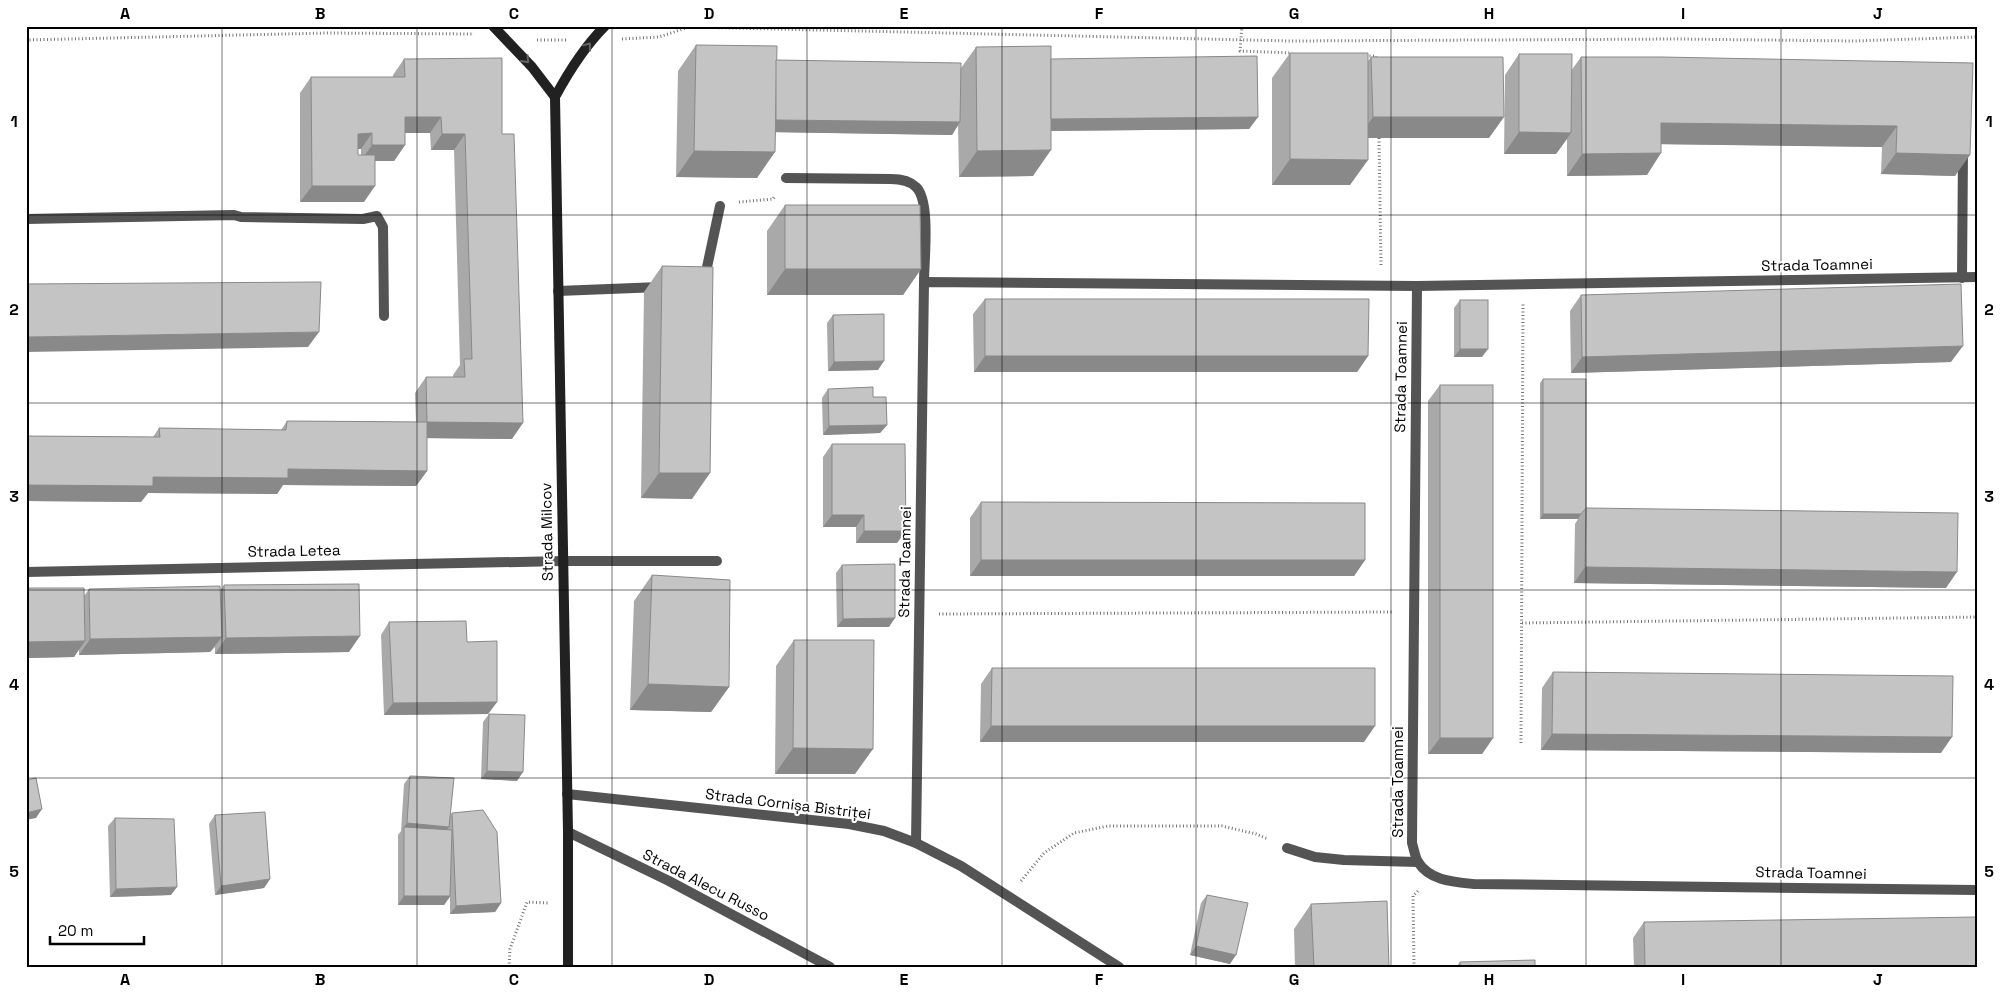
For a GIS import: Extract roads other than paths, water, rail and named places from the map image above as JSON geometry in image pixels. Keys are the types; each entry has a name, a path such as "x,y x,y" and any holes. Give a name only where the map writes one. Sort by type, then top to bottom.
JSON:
{"main road":[{"path":"493,26 532,67 555,98 570,70 591,41 605,26"},
{"name":"Strada Milcov","path":"555,98 568,832 568,967"}],"street":[{"path":"1962,278 1963,145"},
{"name":"Strada Toamnei","path":"786,178 905,180 916,186 922,195 925,209 916,844"},
{"path":"695,284 700,282 706,272 720,206"},
{"path":"26,219 234,215 241,217 363,219 377,216 383,227 384,316"},
{"name":"Strada Toamnei","path":"924,282 1417,286 1977,277"},
{"name":"Strada Toamnei","path":"1417,286 1412,843 1418,862 1430,874 1451,881 1474,884 1977,890"},
{"path":"558,290 671,287"},
{"name":"Strada Letea","path":"26,572 563,561 717,561"},
{"name":"Strada Cornișa Bistriței","path":"567,794 849,824 884,831 961,866 1119,967"},
{"name":"Strada Alecu Russo","path":"568,832 669,881 830,967"},
{"path":"1287,848 1315,857 1344,860 1418,862"}]}
